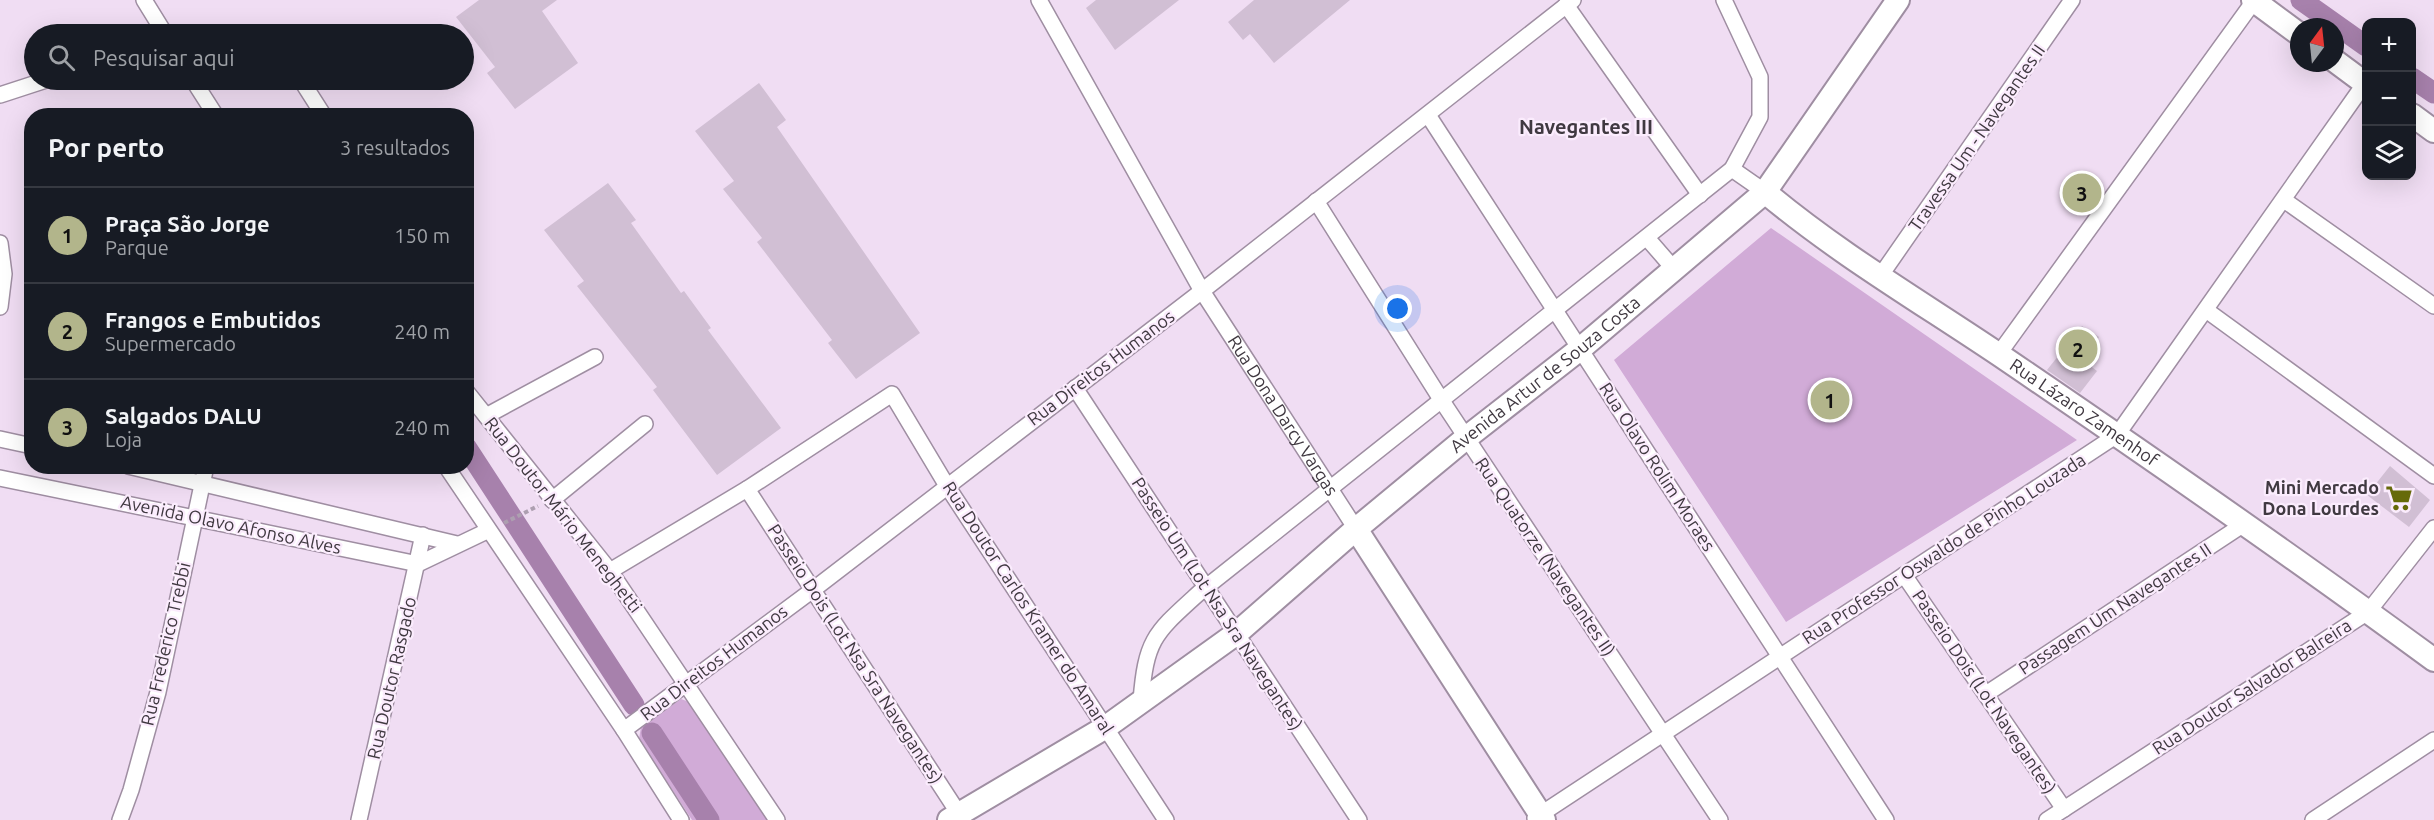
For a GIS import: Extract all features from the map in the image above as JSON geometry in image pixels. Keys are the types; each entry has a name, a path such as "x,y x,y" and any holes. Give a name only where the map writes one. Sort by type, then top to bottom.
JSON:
{"street":[{"path":"144,0 159,24"},
{"name":"Rua Dona Darcy Vargas","path":"1039,0 1202,291 1539,818"},
{"path":"1141,701 1148,648 1163,625 1200,592 1732,169 1760,117 1760,77 1724,0"},
{"name":"Avenida Artur de Souza Costa","path":"957,818 1106,727 1237,633 1356,529 1466,438 1580,349 1765,192 1898,0"},
{"name":"Travessa Um - Navegantes II","path":"1881,275 2072,0"},
{"path":"1998,355 2254,0 2290,27"},
{"path":"1570,2 1700,195"},
{"name":"Rua Direitos Humanos","path":"624,730 814,589 1202,291 1570,2"},
{"path":"2344,68 2362,81"},
{"path":"0,95 24,87"},
{"path":"199,90 211,108"},
{"path":"307,90 319,108"},
{"name":"Rua Professor Oswaldo de Pinho Louzada","path":"1539,818 2117,435 2362,90"},
{"name":"Rua Olavo Rolim Moraes","path":"1428,115 1886,820"},
{"path":"2416,119 2434,131"},
{"name":"Rua Lázaro Zamenhof","path":"1732,169 1765,192 1814,233 1881,275 2117,435 2434,660"},
{"path":"2284,200 2434,306"},
{"name":"Rua Quatorze (Navegantes II)","path":"1316,201 1466,438 1720,820"},
{"path":"1647,238 1674,269"},
{"path":"0,243 4,274 0,307"},
{"path":"2206,310 2434,476"},
{"path":"486,416 595,357"},
{"name":"Passeio Um (Lot Nsa Sra Navegantes)","path":"1075,388 1359,820"},
{"name":"Rua Doutor Carlos Kramer do Amaral","path":"747,489 892,394 946,486 1166,820"},
{"name":"Rua Doutor Mário Meneghetti","path":"474,401 610,571 777,820"},
{"path":"552,500 645,424"},
{"path":"0,439 24,444"},
{"name":"Avenida Olavo Afonso Alves","path":"166,474 457,544"},
{"name":"Rua Frederico Trebbi","path":"120,820 131,790 158,692 204,474"},
{"path":"451,474 487,531 506,554 624,730 681,820"},
{"name":"Avenida Olavo Afonso Alves","path":"0,478 418,564"},
{"path":"610,571 747,489"},
{"name":"Passeio Dois (Lot Nsa Sra Navegantes)","path":"747,489 814,589 957,818"},
{"name":"Passagem Um Navegantes II","path":"1986,694 2244,524"},
{"name":"Rua Doutor Salvador Balreira","path":"2047,820 2368,612 2434,528"},
{"path":"418,564 487,531"},
{"name":"Rua Doutor Rasgado","path":"359,820 423,535"},
{"name":"Passeio Dois (Lot Navegantes)","path":"1905,575 2064,809"},
{"path":"2313,820 2434,740"}],"path":[{"path":"504,523 523,514"}],"shaded area":[{"path":"1771,228 2077,440 1786,622 1614,360"},
{"path":"681,699 692,703 768,820 692,820 639,739 641,727"}],"building":[{"path":"479,0 557,0 542,11 578,63 515,109 487,73 495,67 474,40 474,24 461,24 456,17"},
{"path":"1096,0 1179,0 1115,50 1086,8"},
{"path":"1254,0 1350,0 1274,63 1250,34 1243,40 1228,22"},
{"path":"759,83 786,120 777,127 920,333 856,379 828,343 832,340 757,242 762,238 723,189 734,181 695,131"},
{"path":"608,183 636,220 631,223 681,293 684,291 711,328 708,330 781,428 717,475 653,390 657,387 577,286 584,281 544,230"},
{"path":"2082,326 2099,337 2084,361 2097,371 2080,393 2047,370"},
{"name":"Mini Mercado Dona Lourdes","path":"2390,466 2430,500 2409,527 2367,495"}],"waterway":[{"path":"2301,0 2362,43"},
{"path":"2416,81 2434,93"},
{"path":"474,459 634,705"},
{"path":"652,733 709,820"}],"place":[{"name":"Salgados DALU","path":"2082,193"},
{"name":"Frangos e Embutidos","path":"2078,349"},
{"name":"Praça São Jorge","path":"1830,400"},
{"name":"Mini Mercado Dona Lourdes","path":"2399,498"}],"district":[{"name":"Navegantes III","path":"1586,127"}]}
